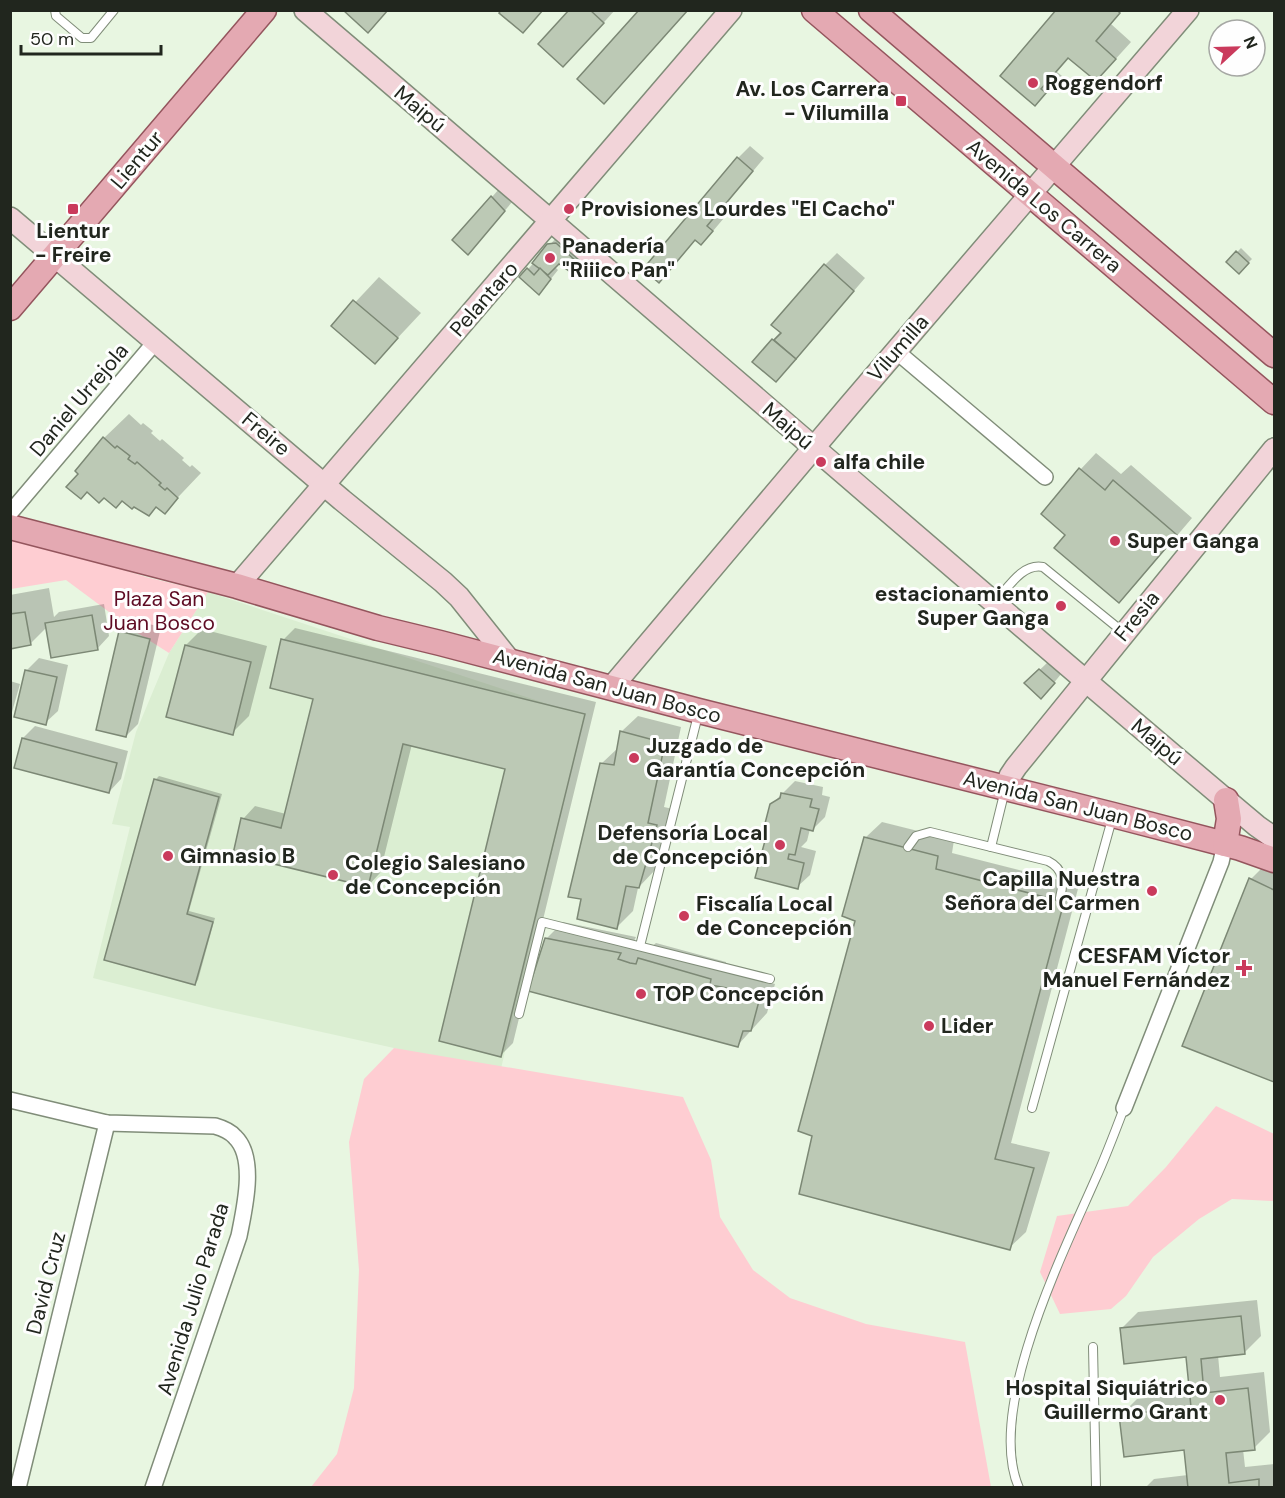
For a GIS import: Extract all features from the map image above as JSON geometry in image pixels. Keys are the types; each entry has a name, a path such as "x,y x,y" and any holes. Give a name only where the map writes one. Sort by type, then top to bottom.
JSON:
{"main road":[{"name":"Lientur","path":"10,308 264,10"},
{"name":"Avenida Los Carrera","path":"814,10 1275,402"},
{"name":"Avenida Los Carrera","path":"871,10 1275,355"},
{"name":"Avenida San Juan Bosco","path":"10,527 237,586 378,628 1113,815 1275,860"},
{"path":"1224,844 1229,819 1226,800"}],"street":[{"name":"Maipú","path":"304,10 551,220 1084,681 1275,838"},
{"name":"Pelantaro","path":"237,586 731,10"},
{"name":"Vilumilla","path":"610,688 1188,10"},
{"name":"Freire","path":"10,218 342,500 443,582 459,597 510,661"},
{"name":"Daniel Urrejola","path":"10,513 156,341"},
{"path":"896,351 1045,477"},
{"name":"Fresia","path":"1006,788 1016,767 1084,681 1275,449"},
{"path":"1124,1108 1221,862 1224,844"},
{"name":"Avenida Julio Parada","path":"10,1100 107,1123 215,1126 227,1130 241,1144 247,1169 245,1208 239,1236 153,1488"},
{"name":"David Cruz","path":"18,1488 107,1123"}],"lane":[{"path":"55,10 56,16 82,38 87,39 92,38 114,10"},
{"path":"994,603 1024,571 1033,567 1043,567 1124,633"},
{"path":"640,946 699,711"},
{"path":"991,847 1006,788"},
{"path":"1032,1108 1113,815"},
{"path":"908,847 916,836 930,832 1053,864 1063,879 1060,898"},
{"path":"519,1014 542,922 770,979"},
{"path":"1019,1488 1011,1452 1011,1424 1018,1378 1043,1303 1124,1108"},
{"path":"1093,1347 1096,1488"}],"shaded area":[{"name":"Colegio Salesiano de Concepción","path":"208,592 584,716 499,1077 394,1048 213,1008 93,978 130,827 112,824 136,732 169,653"}],"green space":[{"name":"Plaza San Juan Bosco","path":"11,534 146,577 208,592 169,653 136,632 66,580 11,589"},
{"path":"394,1048 683,1097 711,1160 720,1217 753,1270 790,1298 866,1324 965,1342 991,1487 311,1487 337,1454 354,1388 359,1270 349,1142 364,1079"},
{"path":"1216,1106 1274,1134 1274,1201 1232,1199 1199,1219 1153,1257 1126,1296 1111,1309 1060,1314 1040,1272 1057,1216 1128,1206 1166,1167"}],"building":[{"path":"343,10 388,10 368,33"},
{"path":"501,10 543,10 523,33 499,13"},
{"path":"569,10 590,10 604,23 563,67 538,44"},
{"path":"639,10 688,10 604,104 577,79"},
{"path":"1056,10 1117,10 1120,13 1096,41 1116,59 1096,81 1068,58 1041,89 1046,93 1035,106 1000,76"},
{"path":"737,157 753,171 707,226 713,231 701,245 695,240 659,283 643,269"},
{"path":"491,196 505,211 468,255 452,240"},
{"path":"556,243 577,262 569,271 559,264 548,275 532,263 547,244"},
{"path":"1236,251 1249,263 1239,274 1226,262"},
{"path":"824,264 854,291 796,359 774,340 781,333 771,325"},
{"path":"527,268 534,275 540,268 551,279 539,295 519,277"},
{"path":"353,300 398,338 375,364 331,326"},
{"path":"772,339 796,359 776,382 752,362"},
{"path":"103,437 115,448 117,446 130,456 128,459 135,464 137,462 161,483 159,485 165,490 167,488 178,498 165,514 156,507 149,516 134,507 132,509 122,501 116,508 104,498 99,503 87,492 81,499 66,487 78,474 75,471"},
{"name":"Super Ganga","path":"1079,468 1105,490 1113,480 1177,535 1119,603 1054,548 1065,535 1041,514"},
{"path":"25,612 31,645 10,649 10,614"},
{"path":"92,615 98,650 51,658 45,623"},
{"path":"119,631 150,639 126,737 96,730"},
{"path":"281,639 585,714 501,1057 439,1041 505,769 403,744 368,887 233,854 241,818 281,828 313,699 270,688"},
{"path":"185,645 251,662 233,735 166,717"},
{"path":"1039,669 1055,683 1041,699 1024,683"},
{"path":"25,670 57,677 46,725 14,717"},
{"path":"620,731 665,743 648,823 657,825 639,888 626,886 617,929 577,919 581,899 568,897 600,763 614,765"},
{"path":"22,738 117,763 109,793 14,768"},
{"name":"Gimnasio B","path":"154,779 219,797 187,914 213,922 195,985 104,960"},
{"name":"Defensoría Local de Concepción","path":"781,793 812,799 810,807 819,809 813,831 801,828 795,855 789,854 788,859 804,863 798,889 755,878 766,837 762,835 770,804 780,798"},
{"name":"Lider","path":"864,837 938,856 936,869 1064,902 995,1159 1034,1168 1010,1250 799,1194 812,1136 798,1131 855,921 842,916"},
{"name":"CESFAM Víctor Manuel Fernández","path":"1249,878 1274,890 1274,1082 1182,1046"},
{"name":"TOP Concepción","path":"545,938 621,953 618,959 630,963 636,964 638,958 711,979 710,985 744,991 746,997 759,1001 751,1031 743,1031 738,1047 528,991"},
{"name":"Hospital Siquiátrico Guillermo Grant","path":"1241,1316 1245,1354 1201,1359 1204,1393 1248,1388 1255,1450 1226,1453 1229,1483 1259,1479 1259,1488 1188,1488 1184,1450 1124,1457 1119,1415 1191,1407 1186,1357 1124,1364 1120,1328"}],"place":[{"name":"Roggendorf","path":"1033,83"},
{"name":"Av. Los Carrera - Vilumilla","path":"901,101"},
{"name":"Lientur - Freire","path":"73,209"},
{"name":"Provisiones Lourdes \"El Cacho\"","path":"569,209"},
{"name":"Panadería \"Riiico Pan\"","path":"550,258"},
{"name":"alfa chile","path":"821,462"},
{"name":"Super Ganga","path":"1115,541"},
{"name":"estacionamiento Super Ganga","path":"1061,606"},
{"name":"Juzgado de Garantía Concepción","path":"634,758"},
{"name":"Defensoría Local de Concepción","path":"780,845"},
{"name":"Gimnasio B","path":"168,856"},
{"name":"Colegio Salesiano de Concepción","path":"333,875"},
{"name":"Capilla Nuestra Señora del Carmen","path":"1152,891"},
{"name":"Fiscalía Local de Concepción","path":"684,916"},
{"name":"CESFAM Víctor Manuel Fernández","path":"1244,968"},
{"name":"TOP Concepción","path":"641,994"},
{"name":"Lider","path":"929,1026"},
{"name":"Hospital Siquiátrico Guillermo Grant","path":"1220,1400"}]}
